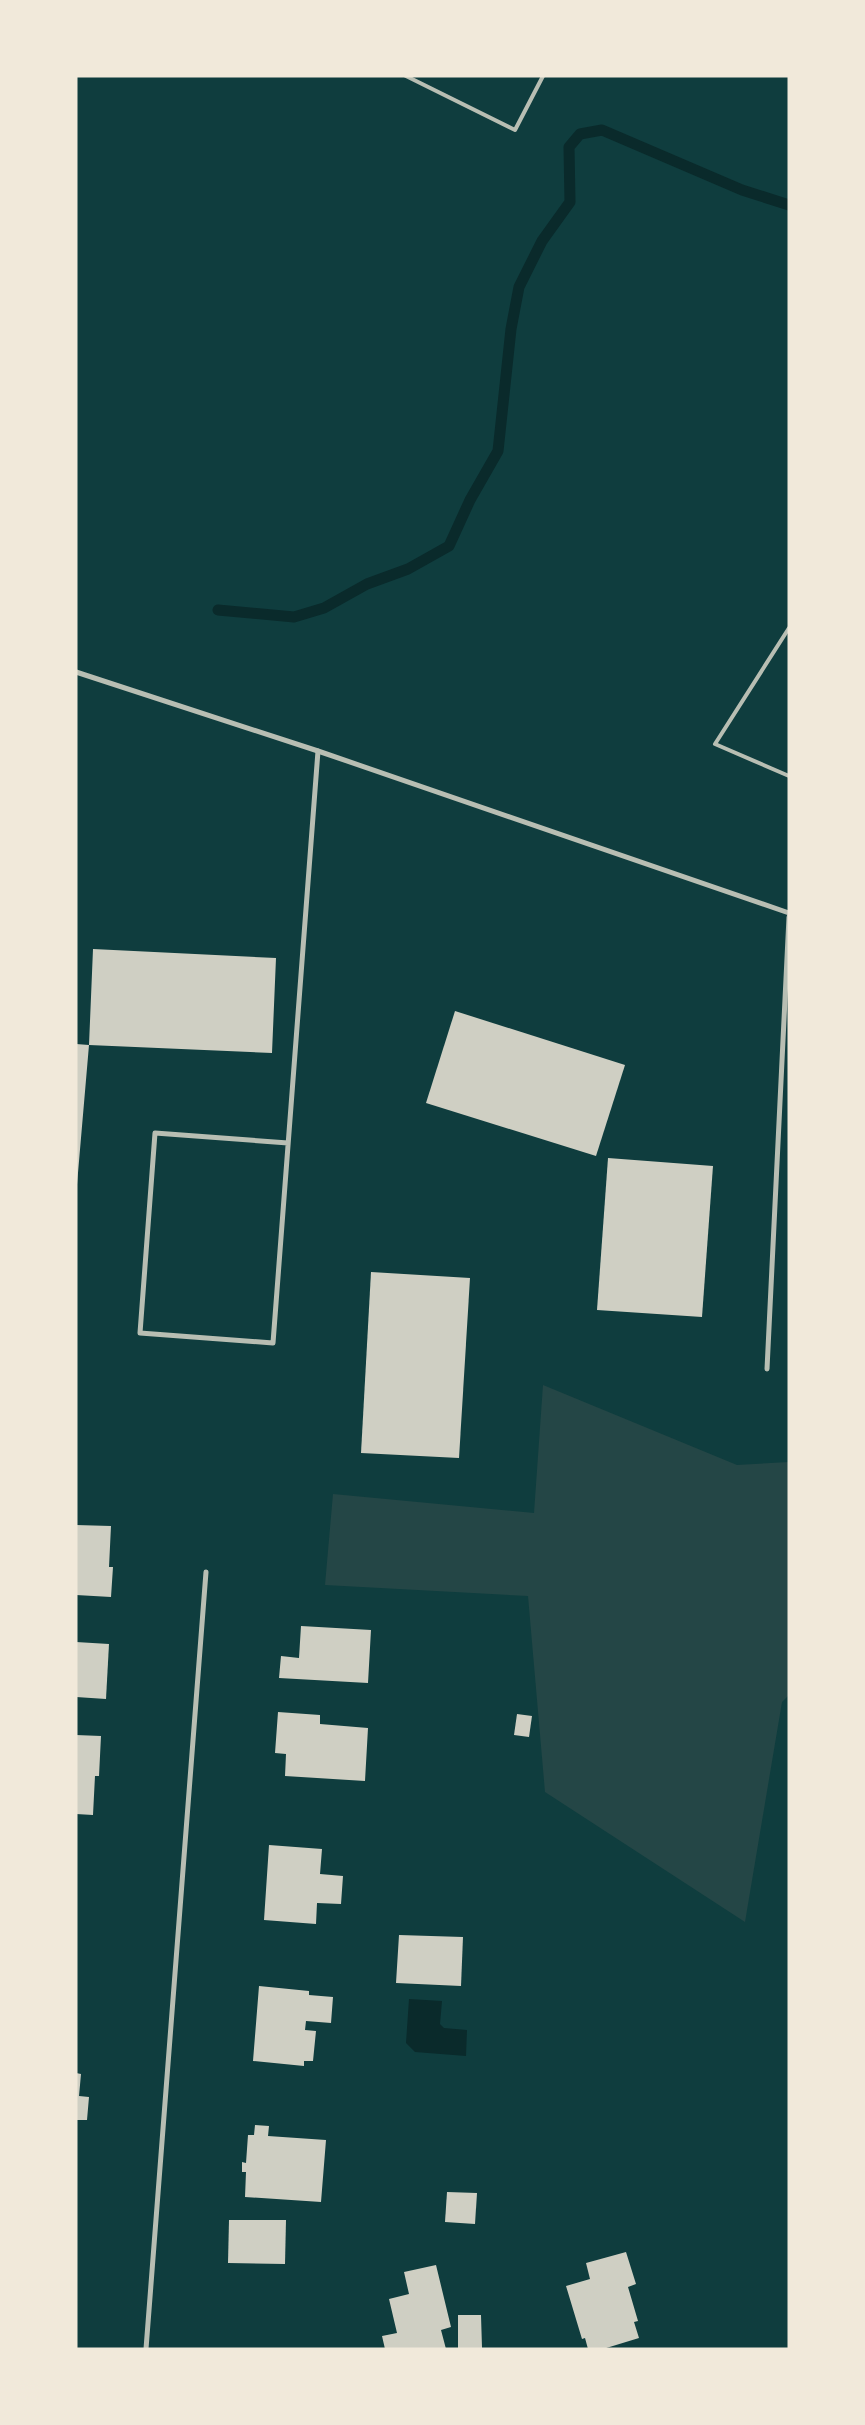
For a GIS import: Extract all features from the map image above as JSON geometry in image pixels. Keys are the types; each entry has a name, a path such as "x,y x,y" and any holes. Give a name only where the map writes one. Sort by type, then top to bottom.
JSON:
{"street":[{"path":"76,672 318,751 789,915 766,1369"},
{"path":"288,1143 155,1133 140,1333 273,1343 318,751"},
{"path":"146,2349 206,1572"}],"lane":[{"path":"406,76 516,130 543,76"},
{"path":"789,628 715,744 789,776"}],"shaded area":[{"path":"543,1385 737,1465 789,1462 789,1695 782,1702 745,1922 545,1792 528,1596 325,1585 333,1494 534,1513"},
{"path":"409,1999 442,2001 440,2024 444,2028 467,2030 466,2056 415,2052 406,2043"}],"building":[{"path":"93,949 276,958 272,1053 89,1045"},
{"path":"455,1011 625,1065 596,1156 426,1103"},
{"path":"76,1044 89,1045 76,1196"},
{"path":"608,1158 713,1166 702,1317 597,1310"},
{"path":"371,1272 470,1278 459,1458 361,1453"},
{"path":"76,1525 111,1526 109,1567 113,1567 111,1597 76,1595"},
{"path":"301,1626 371,1630 368,1683 279,1678 281,1656 299,1658"},
{"path":"76,1642 109,1644 106,1699 76,1697"},
{"path":"278,1712 320,1715 320,1724 368,1728 365,1781 285,1776 286,1754 275,1753"},
{"path":"517,1714 532,1716 529,1737 514,1735"},
{"path":"76,1735 101,1736 99,1776 95,1776 93,1815 76,1814"},
{"path":"269,1845 322,1849 320,1874 343,1876 341,1904 317,1903 316,1924 264,1920"},
{"path":"399,1935 463,1937 461,1986 396,1983"},
{"path":"259,1986 309,1991 309,1995 333,1997 331,2023 306,2021 305,2030 316,2031 313,2061 304,2061 304,2066 253,2061"},
{"path":"76,2073 81,2074 79,2096 89,2097 87,2120 76,2120"},
{"path":"255,2125 269,2126 268,2136 326,2140 321,2202 245,2197 246,2172 242,2172 242,2162 246,2163 248,2135 254,2135"},
{"path":"447,2192 477,2193 475,2224 445,2222"},
{"path":"229,2220 286,2220 285,2264 228,2263"},
{"path":"626,2252 636,2284 628,2287 638,2321 634,2322 639,2338 603,2349 588,2349 585,2338 582,2339 566,2286 590,2279 586,2263"},
{"path":"436,2265 451,2327 441,2330 446,2349 385,2349 382,2336 397,2333 389,2299 409,2294 404,2272"},
{"path":"458,2315 481,2315 482,2348 458,2349"}],"waterway":[{"path":"218,610 294,617 324,608 367,584 408,569 449,546 470,500 498,451 511,329 519,287 542,241 570,202 569,147 580,134 602,130 742,190 789,205"}]}
